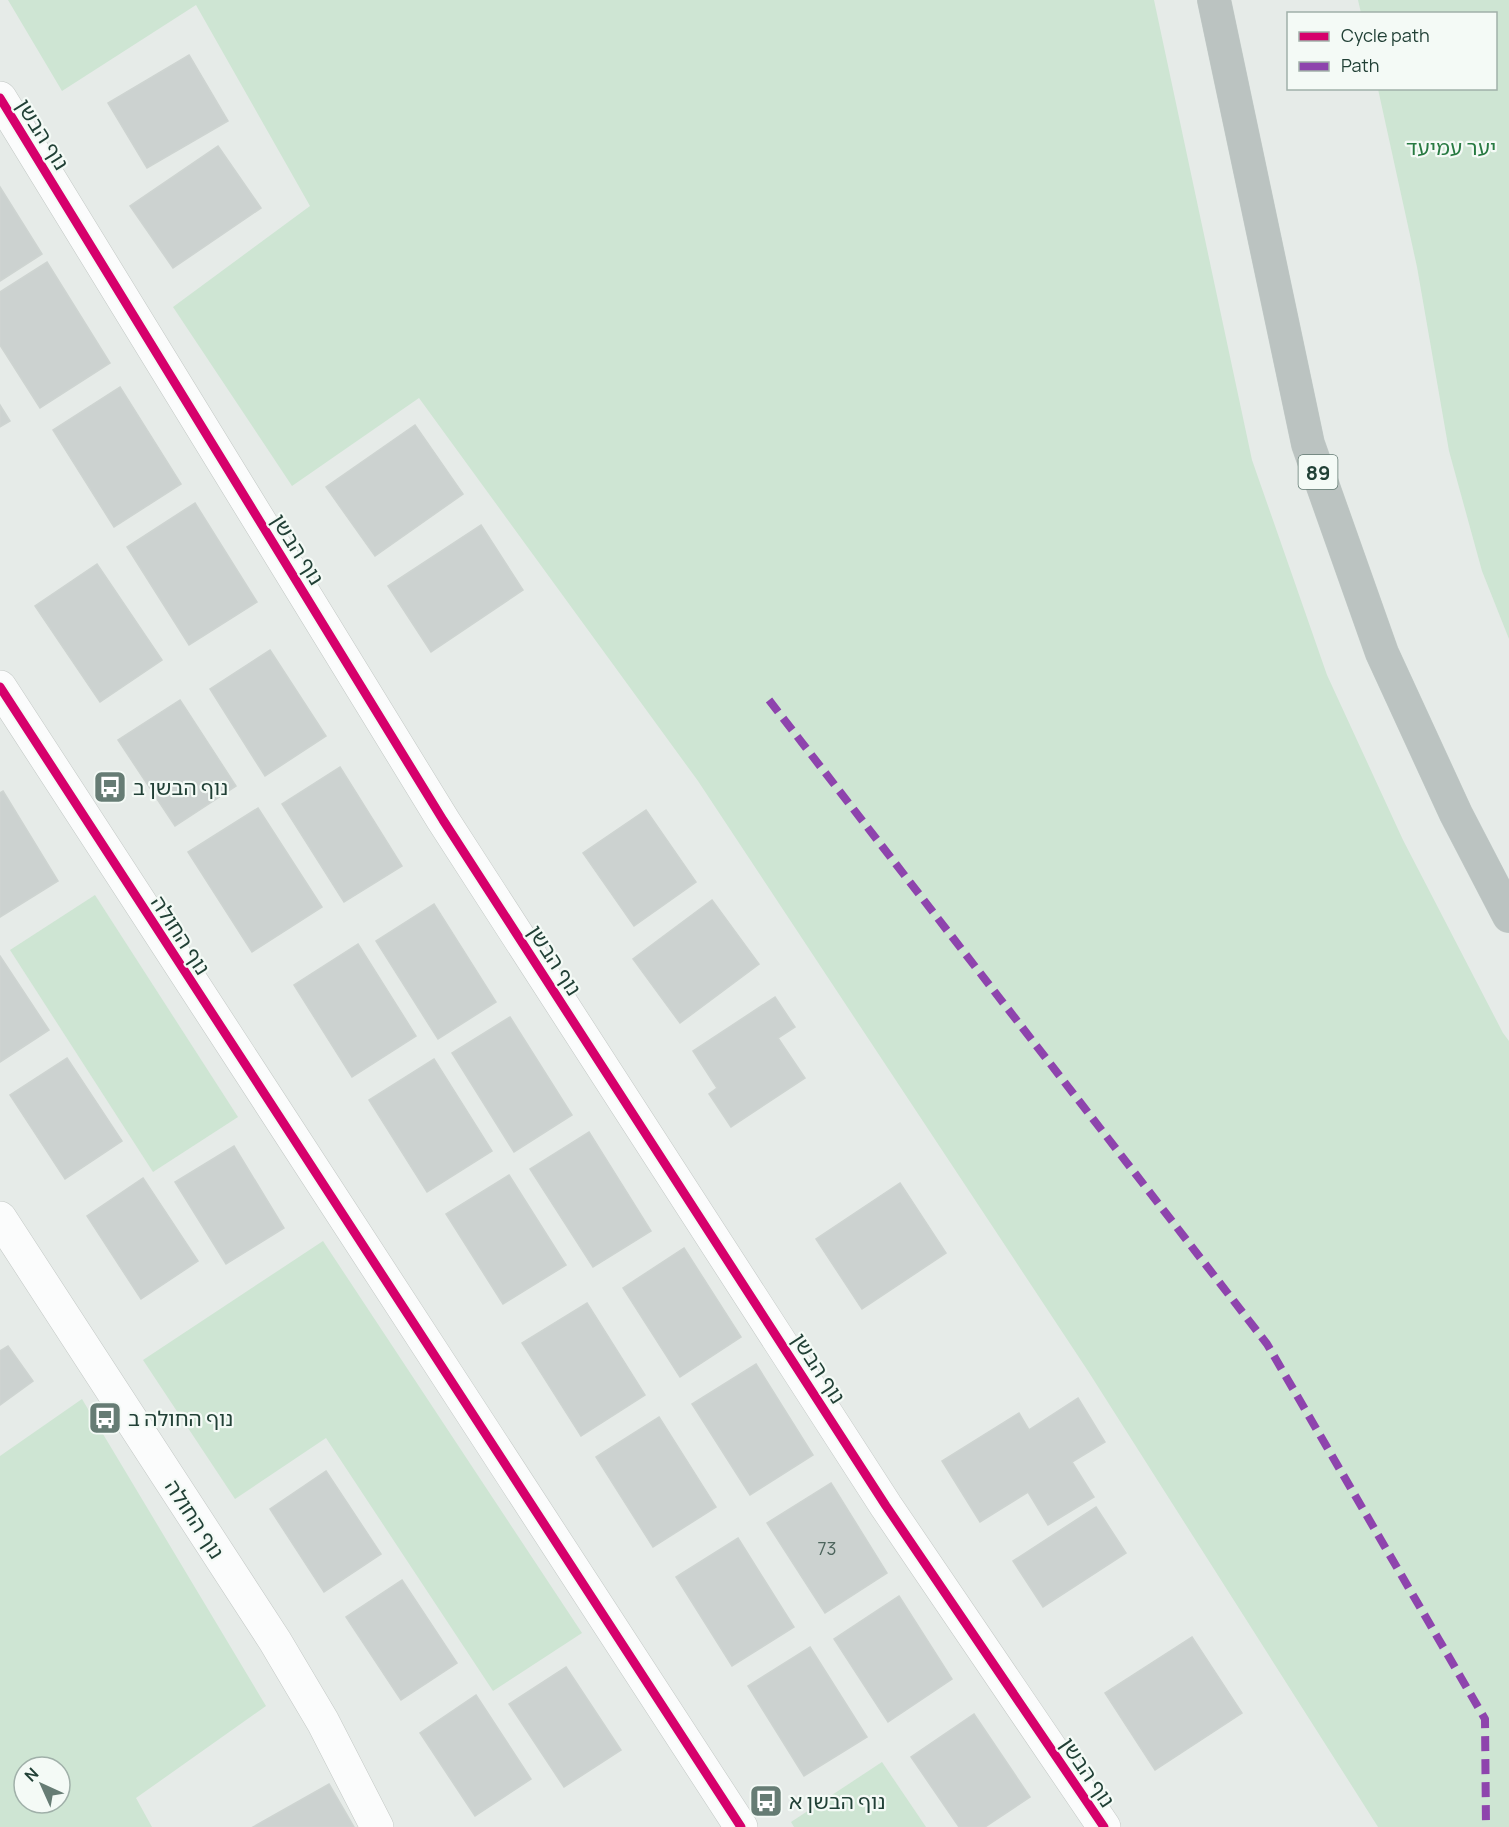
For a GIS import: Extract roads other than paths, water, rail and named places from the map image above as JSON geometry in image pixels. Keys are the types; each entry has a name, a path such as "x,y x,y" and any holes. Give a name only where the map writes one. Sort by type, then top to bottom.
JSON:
{"highway":[{"name":"89","path":"1214,0 1308,444 1382,653 1456,814 1509,916"}],"street":[{"name":"נוף הבשן","path":"0,98 443,820 886,1506 1104,1827"},
{"name":"נוף החולה","path":"0,687 741,1827"},
{"name":"נוף החולה","path":"0,1218 275,1641 323,1722 376,1827"}],"place":[{"name":"נוף הבשן ב","path":"110,787"},
{"name":"נוף החולה ב","path":"105,1418"},
{"name":"נוף הבשן א","path":"766,1801"}],"park label":[{"name":"יער עמיעד","path":"1451,147"}]}
